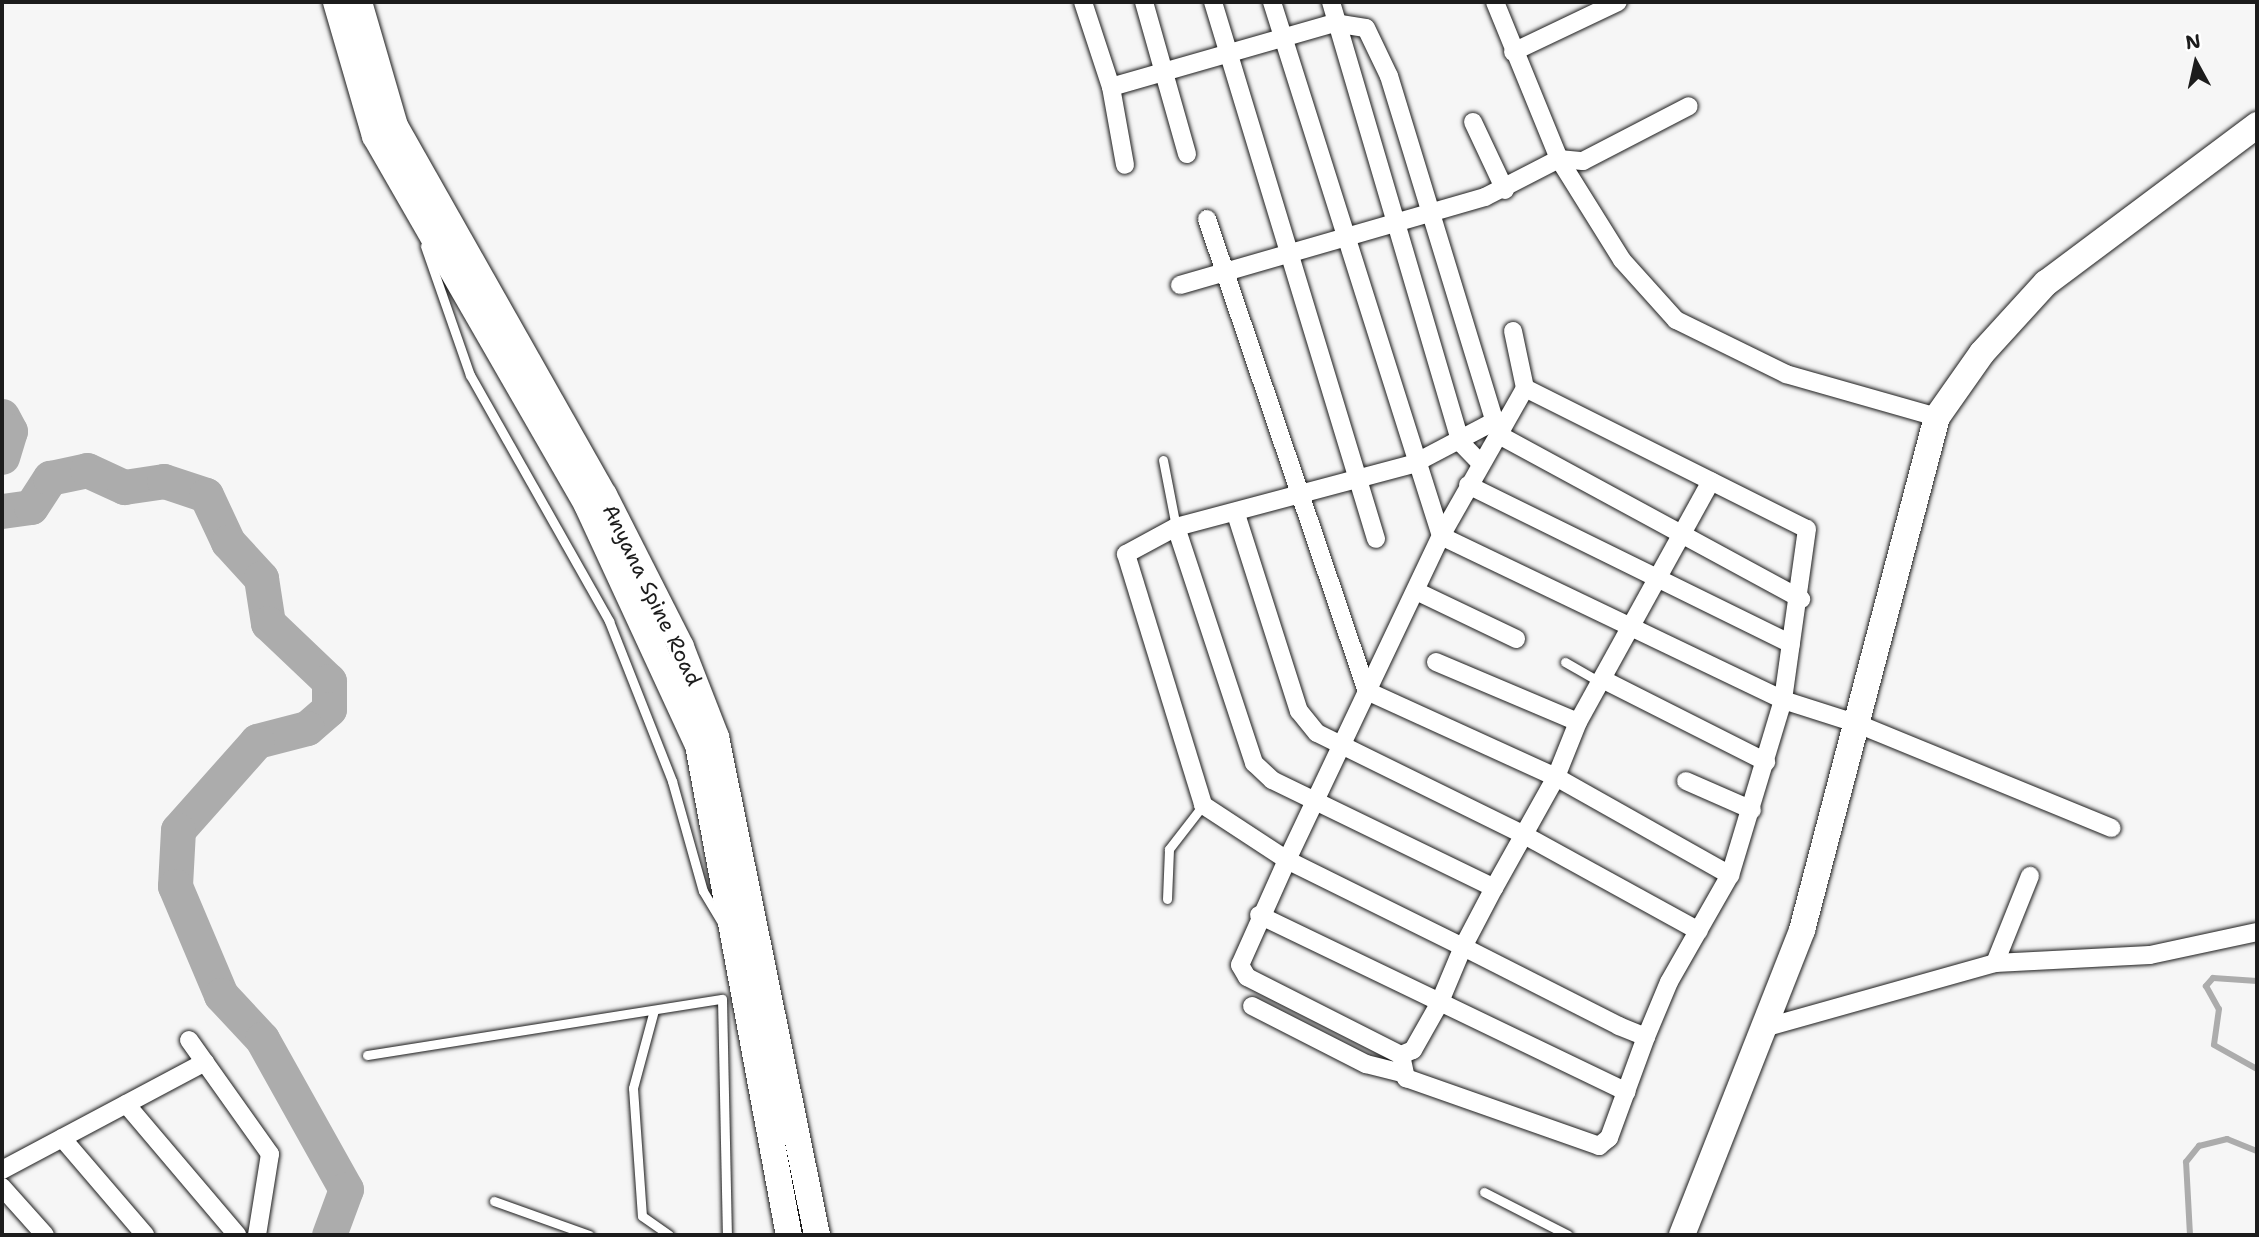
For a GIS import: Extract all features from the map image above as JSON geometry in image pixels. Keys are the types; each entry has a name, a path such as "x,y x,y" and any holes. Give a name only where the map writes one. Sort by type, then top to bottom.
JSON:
{"main road":[{"name":"Anyana Spine Road","path":"336,2 367,113 415,215 587,505 663,660 698,745 789,1235"},
{"name":"Anyana Spine Road","path":"359,2 395,126 604,495 681,647 716,737 817,1235"},
{"path":"1682,1235 1802,930 1937,417 1982,353 2046,283 2257,125"}],"street":[{"path":"1083,2 1111,87 1125,165"},
{"path":"1143,2 1187,155"},
{"path":"1213,2 1286,252 1359,477 1376,539"},
{"path":"1272,2 1347,237 1413,464 1441,536 1783,700 1858,724 2112,828"},
{"path":"1331,2 1334,23 1461,443 1481,464"},
{"path":"1494,2 1559,159 1622,260 1676,320 1786,374 1937,417"},
{"path":"1513,52 1618,2"},
{"path":"1111,87 1164,75 1229,52 1334,23 1366,28 1376,45 1497,428 1801,599"},
{"path":"1180,285 1506,190 1559,159 1583,161 1689,106"},
{"path":"1473,122 1506,190"},
{"path":"1207,219 1228,273 1367,691 1556,777 1730,875"},
{"path":"1513,331 1525,388 1497,428 1481,464 1441,536 1367,691 1320,798 1259,915 1240,965 1247,976 1401,1064 1599,1146 1609,1138 1646,1037 1730,875 1752,810 1783,700 1801,599 1807,529 1525,388"},
{"path":"1497,428 1413,464 1359,477 1236,514 1176,527 1126,554 1203,805 1287,860 1646,1037"},
{"path":"1252,1006 1366,1064 1401,1064 1413,1050 1439,1004 1463,947 1556,777 1578,722 1631,625 1660,579 1711,481"},
{"path":"1468,485 1791,644"},
{"path":"1236,514 1299,711 1341,748 1526,836 1699,931"},
{"path":"1176,527 1246,748 1272,780 1320,798 1494,888"},
{"path":"1416,592 1516,639"},
{"path":"1436,662 1578,722"},
{"path":"1601,680 1766,762"},
{"path":"1686,781 1752,810"},
{"path":"1995,962 2030,876"},
{"path":"1259,915 1439,1004 1627,1092"},
{"path":"1764,1028 1995,962 2150,955 2257,932"},
{"path":"189,1041 270,1154 257,1235"},
{"path":"2,1170 205,1062"},
{"path":"127,1104 237,1235"},
{"path":"62,1138 145,1235"},
{"path":"2,1187 45,1235"}],"lane":[{"path":"415,215 470,375 609,621 672,782 703,891 737,944"},
{"path":"1163,460 1176,527"},
{"path":"1565,662 1601,680"},
{"path":"1167,899 1169,849 1203,805"},
{"path":"366,1055 722,999 727,1235"},
{"path":"654,1010 633,1088 642,1216 669,1235"},
{"path":"1484,1192 1567,1235"},
{"path":"494,1200 589,1235"}],"waterway":[{"path":"2,416 10,431 2,457"},
{"path":"2,511 31,507 50,478 87,470 124,487 164,481 206,495 228,542 261,578 268,623 329,681 329,709 307,728 257,741 178,830 175,886 221,995 262,1039 346,1189 329,1235"},
{"path":"2257,981 2213,978 2206,986 2219,1009 2214,1045 2257,1069"},
{"path":"2190,1235 2186,1162 2199,1146 2227,1139 2257,1151"}]}
